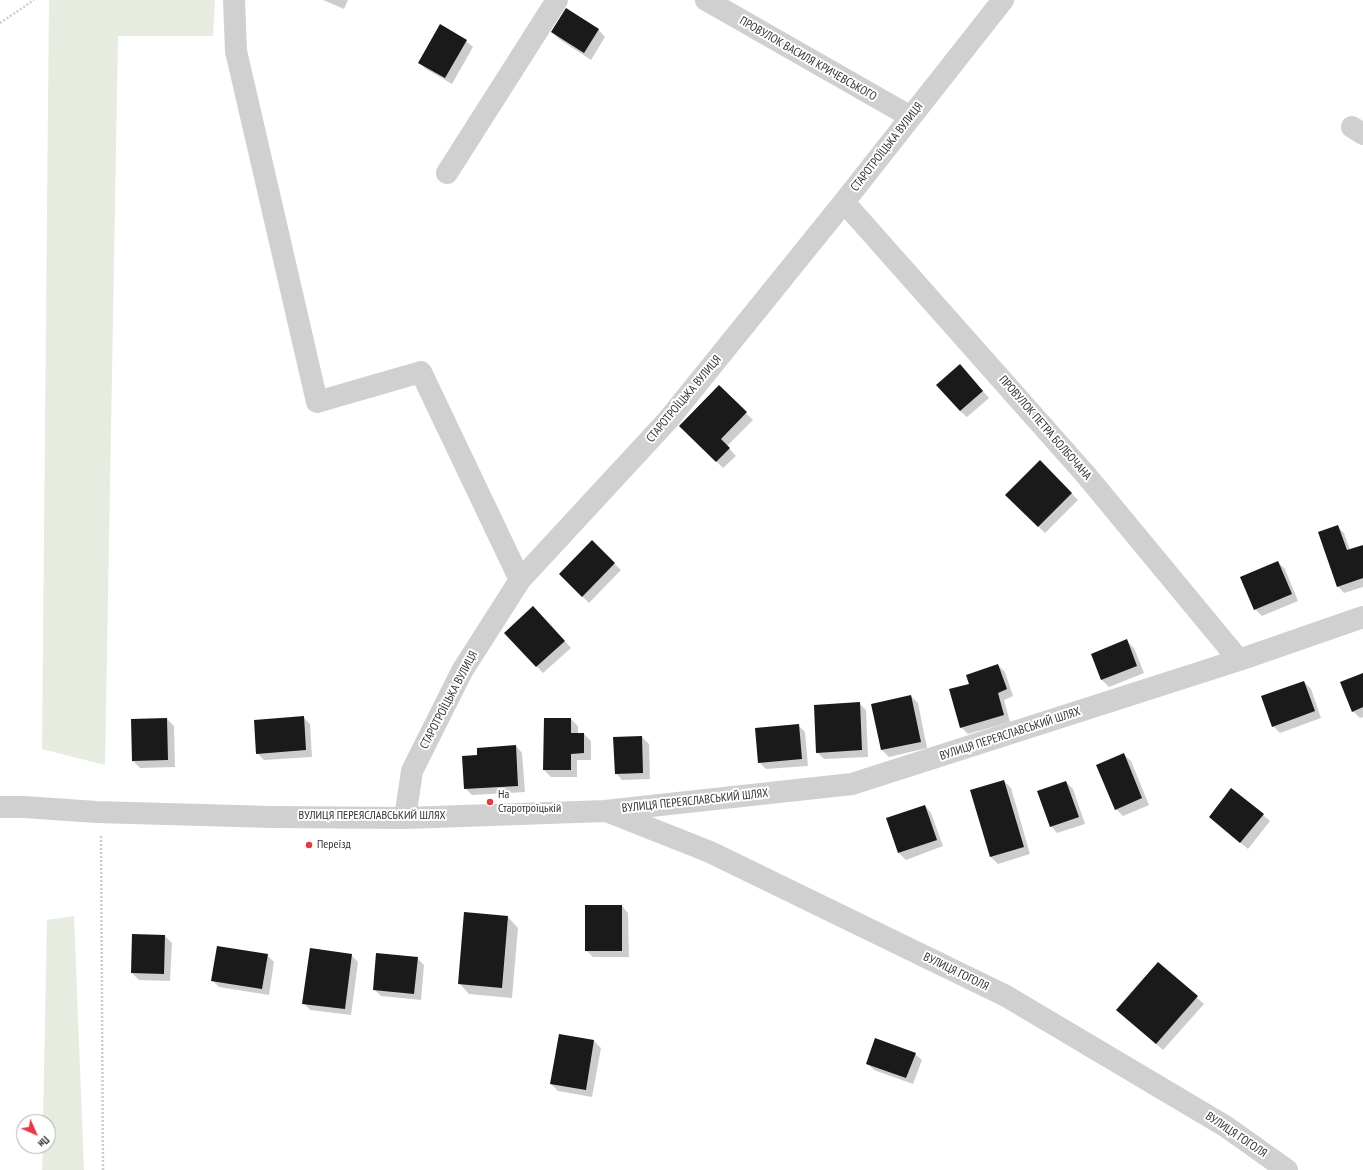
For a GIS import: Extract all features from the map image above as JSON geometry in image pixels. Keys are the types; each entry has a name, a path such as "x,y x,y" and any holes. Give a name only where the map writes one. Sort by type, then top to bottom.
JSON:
{"street":[{"path":"234,0 236,51 317,402 421,372 520,580"},
{"path":"447,173 557,0"},
{"name":"ПРОВУЛОК ВАСИЛЯ КРИЧЕВСЬКОГО","path":"706,0 911,117"},
{"name":"СТАРОТРОЇЦЬКА ВУЛИЦЯ","path":"405,818 412,770 462,671 520,580 668,420 844,202 1003,0"},
{"name":"ПРОВУЛОК ПЕТРА БОЛБОЧАНА","path":"844,202 1086,475 1239,660"},
{"name":"ВУЛИЦЯ ПЕРЕЯСЛАВСЬКИЙ ШЛЯХ","path":"0,807 26,807 96,812 272,817 405,818 605,810 852,784 1239,660 1363,617"},
{"name":"ВУЛИЦЯ ГОГОЛЯ","path":"605,810 710,852 1006,996 1225,1126 1287,1170"}],"path":[{"path":"0,22 34,0"},
{"path":"96,812 102,839 103,1170"}],"shaded area":[{"path":"49,0 215,0 213,36 118,36 105,765 42,749"},
{"path":"74,916 84,1170 42,1170 43,1154 56,1154 56,1114 43,1114 47,920"}],"building":[{"path":"566,8 599,29 584,53 551,32"},
{"path":"440,24 467,40 445,78 418,63"},
{"path":"960,364 983,391 960,411 936,385"},
{"path":"719,385 747,412 721,439 730,448 716,462 679,426"},
{"path":"1040,460 1072,493 1038,527 1005,495"},
{"path":"1338,525 1347,550 1363,545 1363,578 1337,587 1318,532"},
{"path":"592,540 615,563 582,597 559,574"},
{"path":"1278,561 1292,594 1254,610 1240,577"},
{"path":"533,606 565,641 536,667 504,633"},
{"path":"1127,639 1137,666 1101,680 1091,654"},
{"path":"998,664 1007,689 998,693 1004,715 960,728 949,689 969,684 966,675"},
{"path":"1363,673 1363,707 1352,712 1340,682"},
{"path":"1304,681 1315,711 1272,727 1261,696"},
{"path":"911,695 921,742 881,750 871,704"},
{"path":"860,702 862,750 816,753 814,705"},
{"path":"304,716 306,750 256,754 254,720"},
{"path":"167,718 168,760 132,761 131,719"},
{"path":"544,718 571,718 571,733 584,733 584,753 571,754 571,770 543,770"},
{"path":"799,724 802,759 758,763 755,728"},
{"path":"642,736 643,773 615,774 613,737"},
{"path":"516,745 518,786 464,789 462,756 477,755 477,748"},
{"path":"1124,753 1142,798 1115,810 1096,765"},
{"path":"1004,780 1024,847 990,857 970,790"},
{"path":"1066,781 1079,817 1050,827 1037,791"},
{"path":"1231,788 1264,814 1240,843 1209,817"},
{"path":"925,805 937,840 898,853 886,818"},
{"path":"585,905 622,905 622,951 585,951"},
{"path":"464,912 508,916 502,988 458,984"},
{"path":"132,934 165,935 164,974 131,973"},
{"path":"217,946 268,954 262,989 211,981"},
{"path":"310,948 352,954 345,1009 302,1004"},
{"path":"376,953 418,957 414,994 373,990"},
{"path":"1158,962 1198,996 1156,1044 1116,1010"},
{"path":"559,1034 594,1040 586,1090 550,1084"},
{"path":"875,1038 916,1053 906,1078 866,1064"}],"place":[{"name":"На Старотроїцькій","path":"490,802"},
{"name":"Переїзд","path":"309,845"}]}
